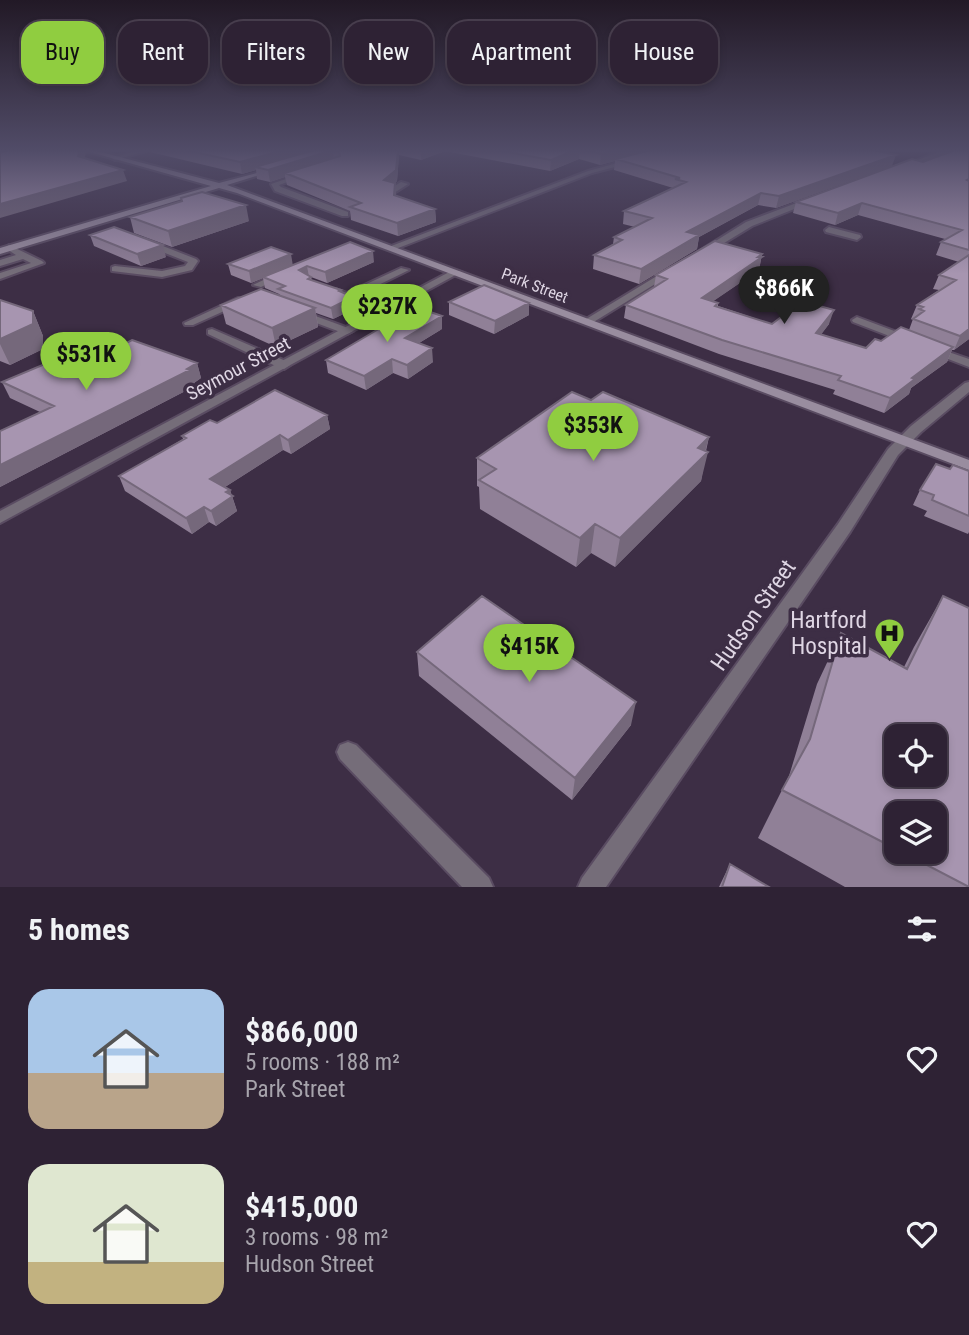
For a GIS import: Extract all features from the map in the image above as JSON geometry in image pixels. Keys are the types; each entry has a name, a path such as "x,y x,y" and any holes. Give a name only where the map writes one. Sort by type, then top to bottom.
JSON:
{"main road":[{"path":"4,250 199,191"},
{"name":"Park Street","path":"237,191 969,465"}],"street":[{"path":"284,191 345,214"},
{"path":"391,194 394,191"},
{"path":"390,248 539,191"},
{"path":"697,255 749,224 815,199"},
{"path":"829,230 857,237"},
{"path":"115,269 162,274 189,268 193,261 132,237"},
{"path":"358,245 370,240"},
{"path":"0,276 39,263 4,250"},
{"path":"0,263 23,256"},
{"path":"588,321 674,268"},
{"path":"189,323 294,269"},
{"path":"348,296 404,270"},
{"name":"Seymour Street","path":"0,518 456,272"},
{"path":"321,287 387,310"},
{"path":"291,310 347,331"},
{"path":"857,320 969,363"},
{"path":"212,332 284,365"},
{"name":"Hudson Street","path":"592,887 844,528 893,452 969,386"},
{"path":"348,752 480,887"}],"building":[{"path":"0,191 46,191 0,204"},
{"path":"332,191 394,191 394,195 435,209 397,223 350,207 361,203"},
{"path":"666,191 792,191 779,196 761,193 687,232 699,235 641,269 594,255 622,240 614,237 652,218 624,211"},
{"path":"825,191 969,191 969,250 941,242 962,230 862,203 838,213 796,202"},
{"path":"202,192 246,205 168,231 130,217 182,201 181,198"},
{"path":"114,227 163,245 137,254 90,235"},
{"path":"715,241 762,254 758,257 762,257 702,298 718,303 715,306 772,324 802,301 834,310 816,333 866,348 875,339 881,341 901,327 953,347 890,398 838,380 841,376 722,340 626,305 667,279 656,275"},
{"path":"350,242 373,251 325,272 307,266 299,270 311,277 308,279 353,297 331,308 278,289 285,286 263,277"},
{"path":"271,247 291,254 249,271 228,264"},
{"path":"969,255 969,329 960,336 913,319 924,311 919,309 923,307 917,305 956,280 939,275"},
{"path":"484,285 529,303 495,321 449,302"},
{"path":"261,289 315,308 272,328 221,305"},
{"path":"0,300 33,311 33,324 0,339"},
{"path":"416,307 442,316 405,338 432,348 407,365 392,359 364,376 326,360"},
{"path":"132,340 197,363 187,369 190,370 0,465 0,431 54,406 2,382 59,358 81,367"},
{"path":"275,390 327,415 288,440 280,435 210,479 230,490 226,492 233,496 211,511 204,507 186,518 119,476 186,438 182,436 210,420 217,423"},
{"path":"572,392 591,400 603,392 709,437 698,448 708,452 620,538 595,524 580,538 479,480 496,469 477,458"},
{"path":"936,464 950,469 953,465 969,471 969,516 932,500 934,495 920,490"},
{"path":"482,596 636,702 575,778 417,652"},
{"path":"943,596 969,608 969,887 925,864 947,864 947,801 884,801 884,843 782,790 810,739 841,633 907,669"},
{"path":"730,864 769,887 722,887"}],"place":[{"name":"Hartford Hospital","path":"890,660"}]}
